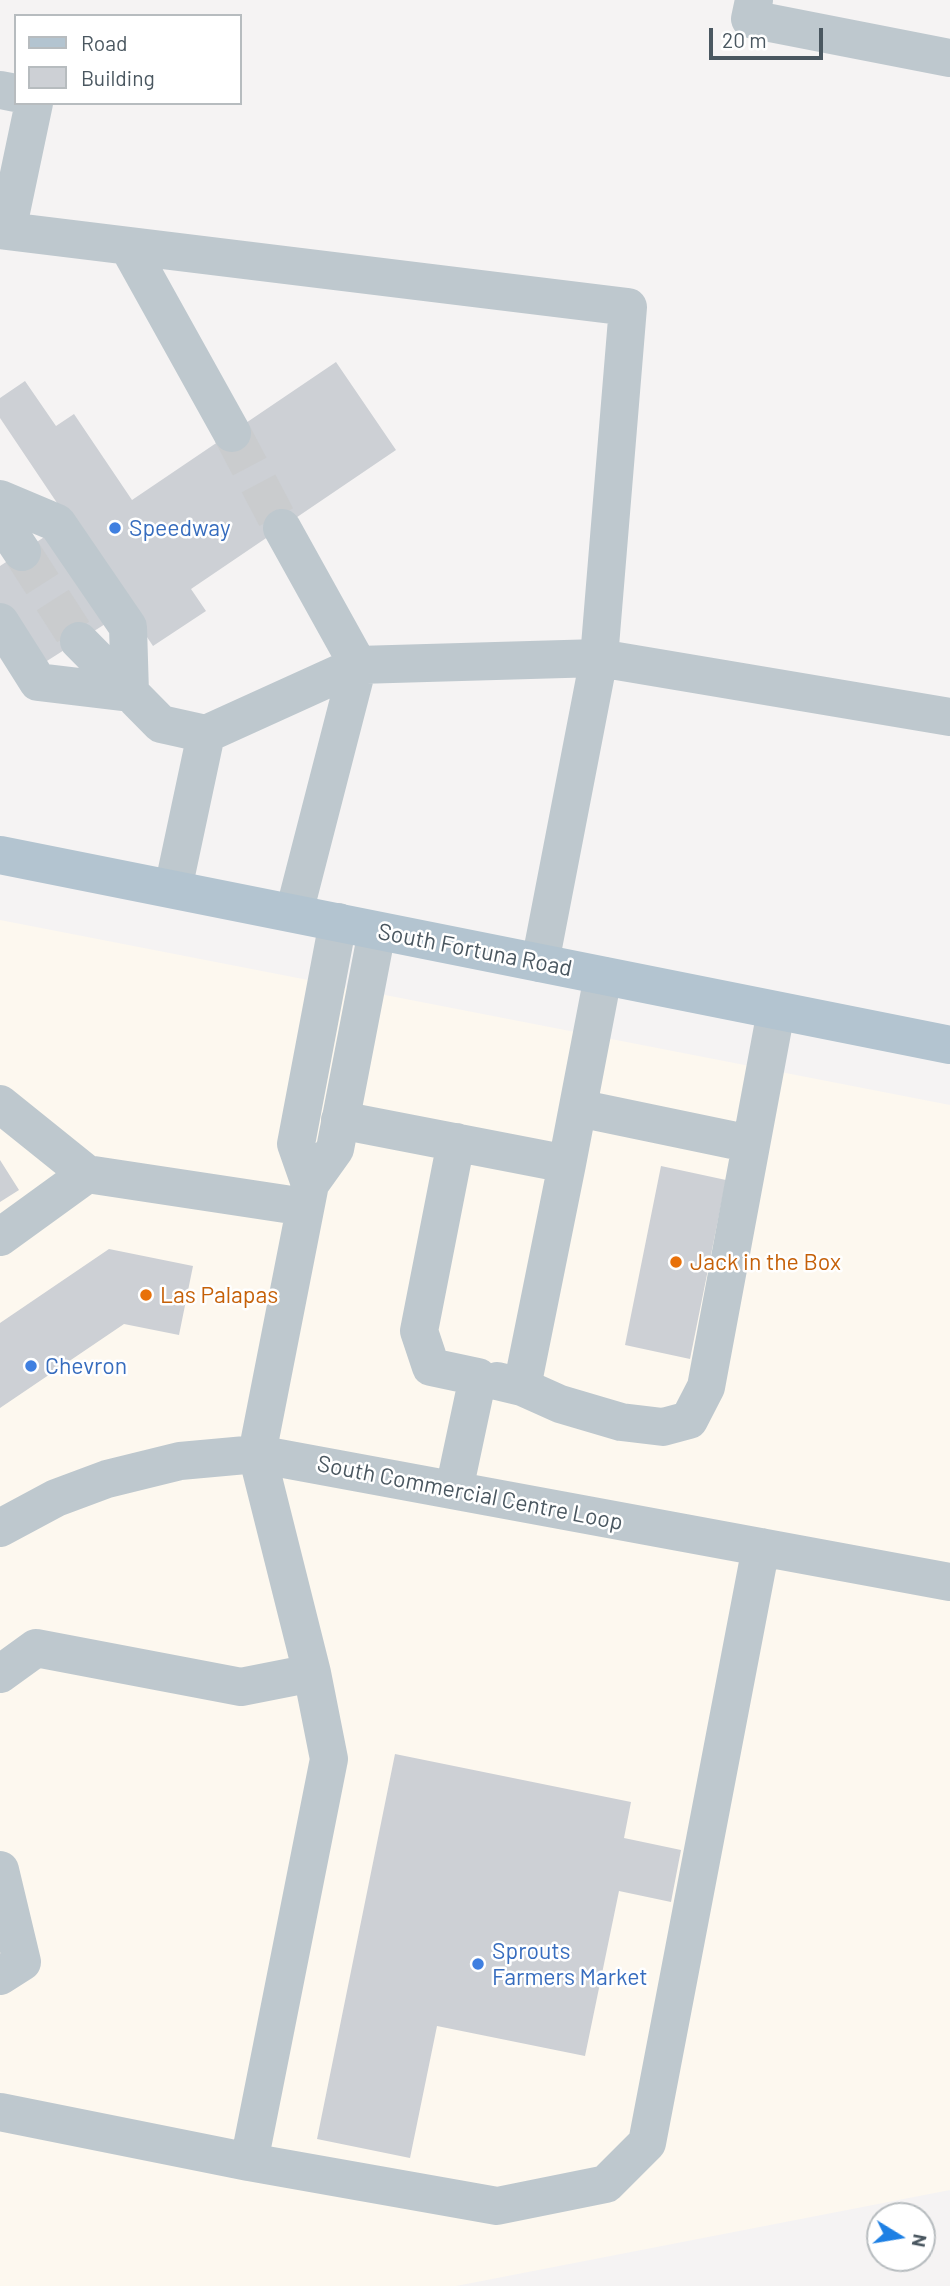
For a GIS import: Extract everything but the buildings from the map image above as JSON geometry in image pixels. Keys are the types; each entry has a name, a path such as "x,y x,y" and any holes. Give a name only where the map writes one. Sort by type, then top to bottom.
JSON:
{"main road":[{"name":"South Fortuna Road","path":"0,855 950,1045"}],"street":[{"path":"752,10 950,58"},
{"path":"34,105 4,231 628,307 599,658 540,963"},
{"path":"128,246 232,433"},
{"path":"0,499 57,523 128,627 130,692"},
{"path":"0,519 22,552"},
{"path":"282,528 358,666 293,913"},
{"path":"0,622 38,682 130,692"},
{"path":"79,641 160,724 206,734 358,666 599,658 950,717"},
{"path":"173,889 206,734"},
{"path":"308,1196 296,1144 338,922"},
{"path":"249,2162 329,1759 312,1673 257,1454 308,1196 335,1149 377,931"},
{"path":"522,1387 603,976"},
{"path":"456,1142 419,1331 431,1367 522,1387 560,1404 621,1422 663,1427 689,1420 706,1387 776,1011"},
{"path":"0,1104 87,1174 308,1196"},
{"path":"578,1108 751,1144"},
{"path":"341,1120 567,1164"},
{"path":"0,1237 87,1174"},
{"path":"454,1490 478,1377"},
{"name":"South Commercial Centre Loop","path":"0,1528 56,1498 107,1479 180,1461 257,1454 950,1582"},
{"path":"0,2112 249,2162 497,2206 606,2184 647,2143 761,1547"},
{"path":"0,1674 36,1648 241,1687 312,1673"},
{"path":"0,1870 22,1962 0,1976"}],"shaded area":[{"path":"0,920 950,1105 950,2190 888,2202 866,2202 866,2206 456,2286 0,2286"}],"tunnel":[{"path":"232,433 282,528"},
{"path":"22,552 79,641"}],"place":[{"name":"Speedway","path":"115,528"},
{"name":"Jack in the Box","path":"676,1262"},
{"name":"Las Palapas","path":"146,1295"},
{"name":"Chevron","path":"31,1366"},
{"name":"Sprouts Farmers Market","path":"478,1964"}]}
